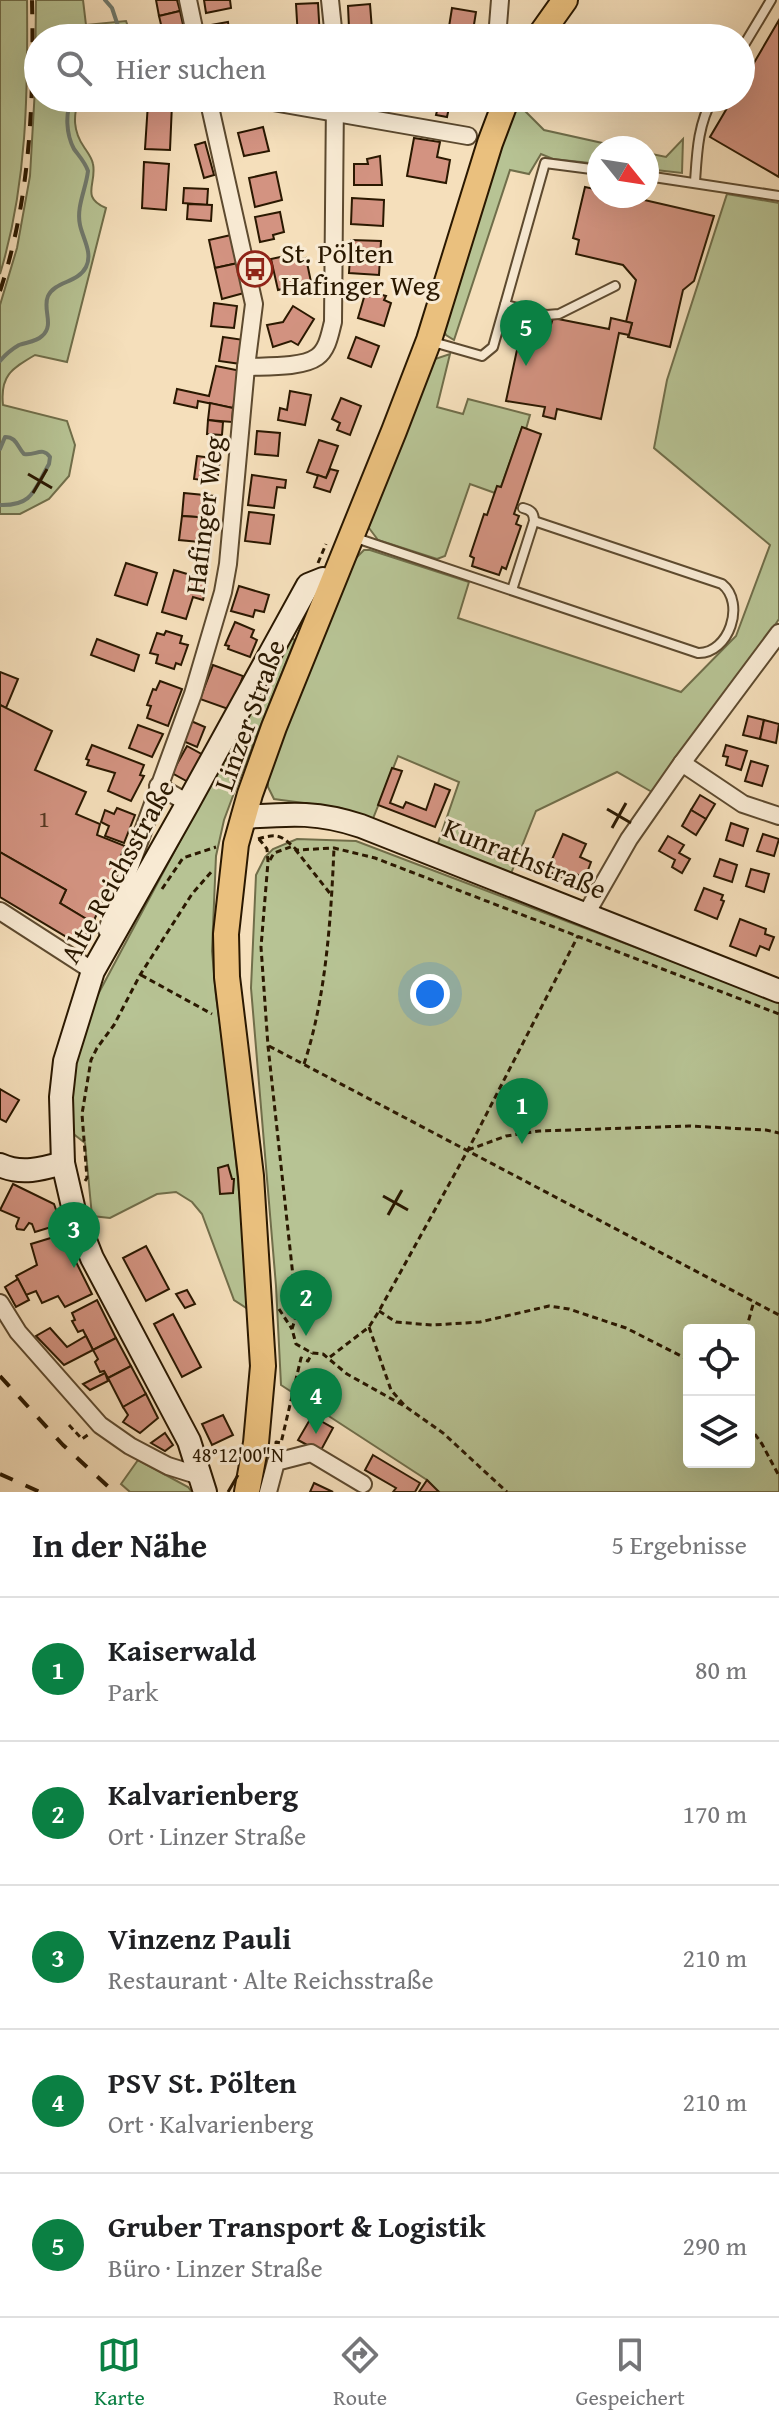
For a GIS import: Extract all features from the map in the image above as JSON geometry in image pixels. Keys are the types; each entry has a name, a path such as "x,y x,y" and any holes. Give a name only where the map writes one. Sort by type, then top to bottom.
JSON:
{"main road":[{"path":"548,24 565,0"},
{"name":"Linzer Straße","path":"247,1492 262,1385 261,1308 251,1176 227,977 226,934 248,841 243,817 279,713 429,340 502,112"}],"street":[{"path":"188,0 193,24"},
{"path":"330,0 333,24"},
{"path":"498,24 500,0"},
{"name":"Hafinger Weg","path":"93,971 193,694 223,592 254,304 211,112"},
{"path":"246,367 300,363 317,357 328,342 333,322 335,112"},
{"path":"365,112 468,136"},
{"name":"Alte Reichsstraße","path":"203,1484 180,1422 92,1258 75,1215 63,1163 61,1097 65,1061 93,971 308,585 323,579 332,582"},
{"path":"589,916 629,839 779,633"},
{"path":"682,763 743,804 779,816"},
{"path":"158,786 188,803"},
{"name":"Kunrathstraße","path":"243,817 312,814 336,818 779,991"},
{"path":"0,911 93,971"},
{"path":"0,1165 27,1171 63,1163"},
{"path":"0,1303 18,1332 100,1425 130,1446 203,1484"},
{"path":"268,1492 276,1462 311,1453 363,1484"}],"lane":[{"path":"755,27 771,0"},
{"path":"695,182 697,142 707,112"},
{"path":"429,340 482,356 493,347 545,163 587,168"},
{"path":"659,178 779,196"},
{"path":"505,305 547,315 559,314 615,286"},
{"path":"512,590 534,521 530,510 523,508"},
{"path":"351,537 698,653 713,650 725,636 734,604 732,594 722,584 534,521"}],"path":[{"path":"158,895 183,858 227,843 276,835 294,847 332,896"},
{"path":"248,841 267,849 261,947 268,1046 297,1313 293,1337 296,1344 330,1358 347,1374 406,1407 443,1433 507,1492"},
{"path":"68,1189 87,1178 82,1114 91,1060 97,1048 192,894 248,841"},
{"path":"268,862 274,853 294,847 334,848 375,858 779,1014"},
{"path":"304,1064 316,1028 332,896 334,848"},
{"path":"330,1358 369,1327 379,1311 468,1150 589,916"},
{"path":"140,975 219,1018"},
{"path":"268,1046 779,1315"},
{"path":"468,1150 506,1136 539,1131 689,1126 779,1133"},
{"path":"748,1324 754,1301"},
{"path":"379,1311 396,1322 432,1325 480,1322 549,1306 569,1309 626,1328 683,1357"},
{"path":"369,1327 391,1390 406,1407"},
{"path":"276,1445 276,1442 281,1443 301,1358 308,1361 312,1353"},
{"path":"69,1425 82,1439"},
{"path":"755,1434 779,1476"}],"green space":[{"path":"0,0 27,0 27,24 24,24 26,112 21,173 0,274"},
{"path":"36,0 83,0 86,24 36,24"},
{"path":"126,21 127,24 96,24"},
{"path":"34,112 76,112 78,135 93,164 92,195 98,204 106,208 67,362 35,355 9,374 3,387 3,405 67,421 75,445 69,476 49,499 20,514 0,514 0,305 17,248 30,176"},
{"path":"511,112 526,112 544,130 587,140 587,163 553,159 541,154 529,174 510,170 454,340 443,329"},
{"path":"683,139 682,173 659,170 659,156 666,157"},
{"path":"727,194 779,203 779,619 747,666 652,792 617,772 536,811 510,876 437,846 459,782 398,756 372,821 341,808 274,799 268,787 268,778 290,711 355,559 364,550 469,582 458,618 681,692 736,636 770,545 654,448 667,380"},
{"path":"450,354 437,407 463,414 468,399 530,415 526,429 522,428 501,487 495,493 470,484 445,556 437,559 378,540 369,528 369,517 435,359"},
{"path":"289,637 295,640 224,820 216,856 212,951 251,1311 234,1300 202,1214 192,1202 176,1192 157,1194 110,1218 92,1216 85,1143 71,1132 72,1079 78,1049 95,1000"},
{"path":"297,839 356,841 779,1002 779,1492 439,1492 427,1480 281,1385 276,1286 251,988 256,875 273,849"},
{"path":"138,1460 192,1492 130,1492 121,1484"}],"building":[{"path":"156,0 177,0 180,11 159,16"},
{"path":"204,0 230,0 231,8 206,13"},
{"path":"318,3 319,24 297,24 296,4"},
{"path":"370,4 372,24 349,24 348,6"},
{"path":"452,8 476,12 474,24 449,24"},
{"path":"180,11 183,24 161,24 159,16"},
{"path":"779,20 779,177 710,137 725,112 755,112 755,61"},
{"path":"147,112 172,112 170,150 145,149"},
{"path":"437,112 448,112 447,117 436,115"},
{"path":"263,127 269,151 244,156 238,133"},
{"path":"414,138 440,142 437,157 450,160 446,183 407,176"},
{"path":"205,142 214,175 204,178 195,145"},
{"path":"380,156 382,185 354,185 354,164 368,164 367,159"},
{"path":"144,162 169,164 166,210 142,208"},
{"path":"276,172 282,200 255,207 249,178"},
{"path":"585,187 587,208 659,208 659,203 714,216 694,281 683,290 670,347 628,337 632,323 626,322 636,280 623,265 576,254 579,240 573,238"},
{"path":"184,188 208,189 207,205 183,203"},
{"path":"352,198 384,200 383,226 351,224"},
{"path":"188,204 212,205 211,221 187,219"},
{"path":"280,212 284,232 273,235 274,239 260,242 255,217"},
{"path":"231,235 238,263 215,268 209,240"},
{"path":"351,240 381,241 379,275 349,273"},
{"path":"299,253 300,259 306,258 311,282 278,290 271,259"},
{"path":"238,263 244,293 222,299 215,268"},
{"path":"370,292 386,296 384,300 391,303 384,326 358,318 365,294 369,296"},
{"path":"214,303 237,306 234,328 211,326"},
{"path":"293,306 314,319 298,345 291,341 273,347 267,325 283,322"},
{"path":"553,318 609,329 611,318 632,323 629,335 619,333 601,419 557,409 555,419 543,416 545,407 506,401 523,322 550,328"},
{"path":"223,337 244,340 241,364 219,361"},
{"path":"356,337 379,346 371,367 348,358"},
{"path":"216,366 241,371 233,408 198,401 197,408 174,403 177,389 209,396"},
{"path":"290,391 311,395 305,425 278,420 280,408 287,410"},
{"path":"341,398 361,406 350,435 337,430 340,423 332,419"},
{"path":"210,403 233,408 232,422 208,420"},
{"path":"208,420 223,422 222,435 207,434"},
{"path":"522,427 541,434 514,514 519,516 516,524 521,526 506,569 502,567 499,575 472,566 474,558 470,556 484,514 487,515 497,486 501,487"},
{"path":"257,431 280,433 278,456 255,454"},
{"path":"319,440 338,446 326,478 307,472"},
{"path":"197,456 220,459 217,482 194,479"},
{"path":"330,469 338,471 330,492 314,487 318,475 326,478"},
{"path":"252,475 286,480 285,488 277,487 274,508 248,505"},
{"path":"184,493 214,496 212,518 182,516"},
{"path":"249,512 274,515 270,544 245,541"},
{"path":"182,516 212,518 210,543 179,540"},
{"path":"126,563 157,573 147,605 115,595"},
{"path":"174,570 197,577 196,581 207,584 203,600 193,597 186,619 162,612"},
{"path":"239,586 269,595 264,612 255,610 253,617 231,611"},
{"path":"235,622 254,630 251,637 257,640 250,657 225,645"},
{"path":"166,631 182,636 180,643 188,645 181,665 176,663 174,669 156,663 158,655 150,653 157,633 164,635"},
{"path":"97,639 139,655 134,671 91,655"},
{"path":"213,665 243,676 231,710 200,699"},
{"path":"0,672 18,679 6,708 0,705"},
{"path":"160,681 182,689 168,726 147,718 151,706 147,705"},
{"path":"0,705 52,731 35,770 86,792 76,814 100,824 97,835 125,846 93,923 60,903 66,890 0,852"},
{"path":"748,716 764,720 760,739 743,735"},
{"path":"764,720 779,724 776,743 760,739"},
{"path":"191,721 205,727 197,747 183,741"},
{"path":"138,725 163,734 152,757 129,748"},
{"path":"92,745 144,765 140,775 144,776 131,801 108,791 115,773 87,765 89,760 86,759"},
{"path":"726,745 747,751 741,770 726,765 728,757 723,756"},
{"path":"187,746 205,756 190,783 172,773"},
{"path":"751,761 768,766 762,786 745,781"},
{"path":"392,768 402,771 390,803 403,808 406,802 426,810 435,784 450,790 435,827 378,805"},
{"path":"700,795 715,804 706,819 691,810"},
{"path":"117,808 135,815 124,843 105,836 109,826 101,822 105,810 114,814"},
{"path":"691,810 706,819 696,835 682,826"},
{"path":"731,823 748,829 743,846 726,840"},
{"path":"563,834 586,844 580,857 591,862 585,878 574,873 570,881 547,871"},
{"path":"763,834 779,839 774,856 757,851"},
{"path":"668,836 684,845 679,853 690,859 682,873 672,867 675,860 659,851"},
{"path":"0,852 66,890 60,903 93,923 80,945 0,897"},
{"path":"720,859 737,865 732,882 714,876"},
{"path":"751,869 769,874 764,892 746,886"},
{"path":"704,888 723,895 721,900 724,901 717,919 695,910"},
{"path":"740,919 766,929 765,934 774,937 769,950 760,946 756,956 730,946"},
{"path":"0,1089 19,1100 6,1122 0,1119"},
{"path":"228,1165 234,1179 233,1193 220,1194 218,1168"},
{"path":"13,1184 54,1204 61,1224 35,1232 29,1223 24,1230 17,1229 19,1218 0,1210"},
{"path":"67,1233 75,1260 92,1294 65,1307 58,1296 42,1303 36,1291 26,1295 16,1276 37,1265 31,1244"},
{"path":"146,1246 169,1289 146,1301 123,1258"},
{"path":"18,1279 29,1300 16,1307 5,1287"},
{"path":"187,1290 195,1304 185,1308 176,1294"},
{"path":"97,1300 116,1338 93,1350 83,1330 78,1332 72,1321 75,1320 72,1313"},
{"path":"173,1314 201,1367 182,1377 154,1324"},
{"path":"50,1328 67,1347 86,1336 93,1350 64,1365 36,1336"},
{"path":"116,1338 131,1366 108,1378 104,1371 100,1372 93,1350"},
{"path":"131,1366 146,1394 123,1407 108,1378"},
{"path":"105,1373 108,1381 90,1390 83,1384"},
{"path":"146,1394 158,1418 140,1433 123,1422 128,1415 123,1407"},
{"path":"223,1415 233,1435 212,1445 202,1424"},
{"path":"312,1416 333,1428 320,1452 298,1440"},
{"path":"165,1433 173,1445 165,1451 151,1443"},
{"path":"373,1455 420,1483 415,1492 393,1492 396,1488 365,1470"},
{"path":"427,1480 439,1492 419,1492"},
{"path":"314,1483 333,1492 310,1492"}],"waterway":[{"path":"105,0 112,8 117,24"},
{"path":"0,361 19,345 34,341 46,332 48,296 56,287 82,272 88,262 79,218 88,171 69,137 68,112"},
{"path":"0,449 5,437 9,437 24,454 41,452 50,457 31,495 19,503 0,505"}],"railway":[{"path":"32,0 32,24"},
{"path":"0,291 18,220 31,112"},
{"path":"0,1376 63,1445 114,1492"},
{"path":"0,1474 40,1492"}],"place":[{"name":"St. Pölten Hafinger Weg","path":"255,269"},
{"name":"Gruber Transport & Logistik","path":"526,366"},
{"name":"Kaiserwald","path":"522,1144"},
{"name":"Vinzenz Pauli","path":"74,1268"},
{"name":"Kalvarienberg","path":"306,1336"},
{"name":"PSV St. Pölten","path":"316,1434"}]}
